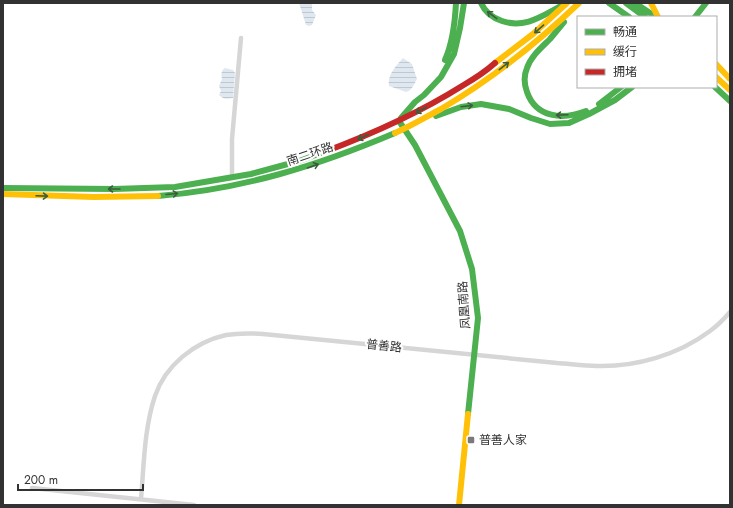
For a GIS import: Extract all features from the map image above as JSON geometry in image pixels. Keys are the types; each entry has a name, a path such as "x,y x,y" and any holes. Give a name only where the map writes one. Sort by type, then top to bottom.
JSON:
{"main road":[{"path":"398,121 441,77 454,54 457,28 456,3"},
{"path":"457,28 464,3"},
{"path":"481,3 491,16 506,24 522,24 539,18 567,3"},
{"name":"南二环路","path":"3,188 114,189 175,186 232,178 299,162 354,141 443,98 493,65 533,34 567,3"},
{"path":"609,3 628,16"},
{"path":"626,3 643,16"},
{"path":"635,3 655,16"},
{"path":"651,3 657,16"},
{"path":"696,16 706,3"},
{"path":"578,4 556,32 535,55 527,67 524,80 526,92 531,101 539,110 550,115 564,116 584,112 604,101 620,88"},
{"name":"南二环路","path":"3,194 114,197 176,194 217,189 300,170 330,160 405,129 449,104 491,77 537,41 578,4"},
{"path":"618,9 624,16"},
{"path":"717,65 730,78"},
{"path":"718,78 730,90"},
{"path":"405,129 461,107 481,104 509,109 550,124 569,123 615,100 631,88"},
{"path":"716,88 730,101"},
{"name":"凤凰南路","path":"398,121 415,145 460,231 472,269 478,318 459,505"},
{"path":"148,188 149,196"}],"street":[{"path":"232,178 232,139 241,38"},
{"name":"普善路","path":"141,499 147,432 155,396 162,379 188,352 207,341 244,333 262,334 597,366 635,363 678,350 697,340 711,330 730,312"},
{"path":"32,488 194,505"}],"shaded area":[{"path":"299,3 312,3 312,10 316,15 312,25 306,25"},
{"path":"403,58 412,64 417,79 411,89 406,92 389,86 389,78 391,74"},
{"path":"225,68 233,70 235,73 233,98 226,99 219,95 221,91 219,86 222,79 221,76"}],"traffic: fast":[{"path":"445,60 453,32 456,3"},
{"path":"401,118 441,77 454,54 464,3"},
{"path":"481,3 487,12 495,18 510,23 533,20 561,6"},
{"path":"609,3 628,16"},
{"path":"626,3 644,16"},
{"path":"635,3 654,16"},
{"path":"696,16 706,3"},
{"path":"564,22 531,60 526,71 526,89 531,101 544,112 551,115 560,116 577,114 586,111"},
{"path":"599,104 620,88"},
{"path":"436,116 461,107 481,104 509,109 550,124 569,123 615,100 631,88"},
{"path":"716,88 730,101"},
{"path":"399,121 415,145 460,231 472,269 478,318 468,414"},
{"path":"158,196 189,193 250,182 308,166 395,133"},
{"path":"3,188 114,189 175,187 251,174 299,161 324,152"}],"traffic: slow":[{"path":"495,63 533,34 567,3"},
{"path":"395,133 441,109 496,73 547,32 579,3"},
{"path":"651,3 658,16"},
{"path":"717,65 730,79"},
{"path":"717,78 730,90"},
{"path":"3,194 94,197 158,196"},
{"path":"459,505 468,414"}],"traffic: jam":[{"path":"324,152 360,138 412,114 471,81 495,63"}],"place":[{"name":"普善人家","path":"471,440"}]}
